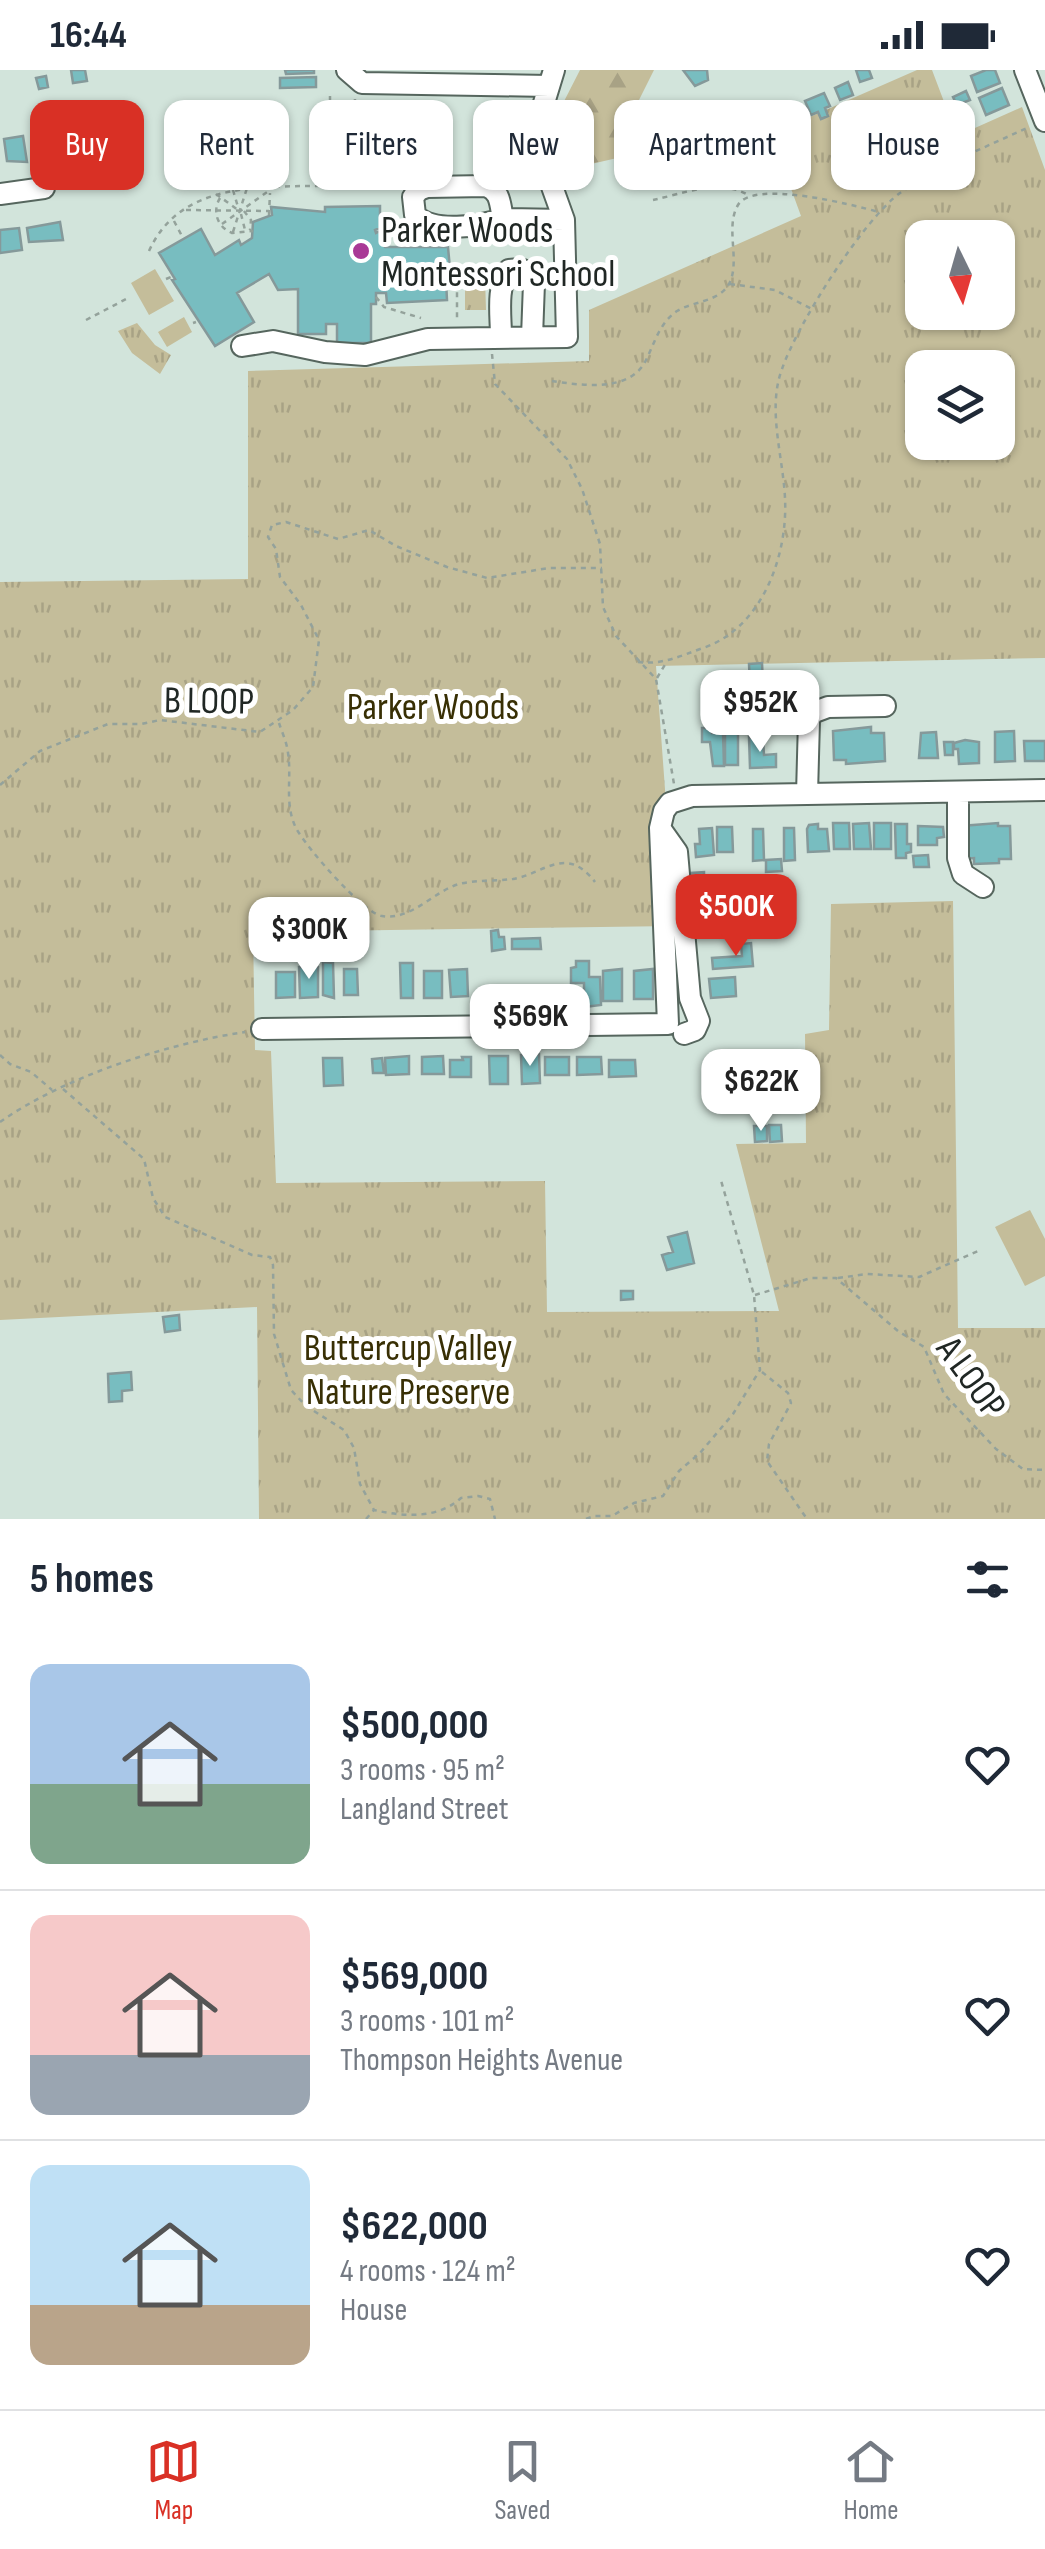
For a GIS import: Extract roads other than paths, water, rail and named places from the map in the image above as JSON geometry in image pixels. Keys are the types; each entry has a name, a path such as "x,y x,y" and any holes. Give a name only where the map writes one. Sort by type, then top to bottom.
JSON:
{"street":[{"path":"1025,70 1042,117"},
{"path":"242,346 273,341 325,352 365,354 428,339 496,342 567,337 564,220 541,156 540,116 551,78 362,83 348,71"},
{"path":"0,194 30,190"},
{"path":"502,219 564,220"},
{"path":"496,342 501,287 509,270 530,273 534,282 532,337"},
{"path":"806,794 812,713 828,707 884,706"},
{"path":"676,1029 660,828 664,811 676,795 1045,790"},
{"path":"958,792 958,858 964,874 983,887"},
{"path":"262,1029 695,1030 699,1021 690,998 676,852 660,828"}],"place":[{"name":"Parker Woods Montessori School","path":"361,251"}],"park label":[{"name":"Parker Woods","path":"433,706"},
{"name":"Buttercup Valley Nature Preserve","path":"408,1369"}]}
